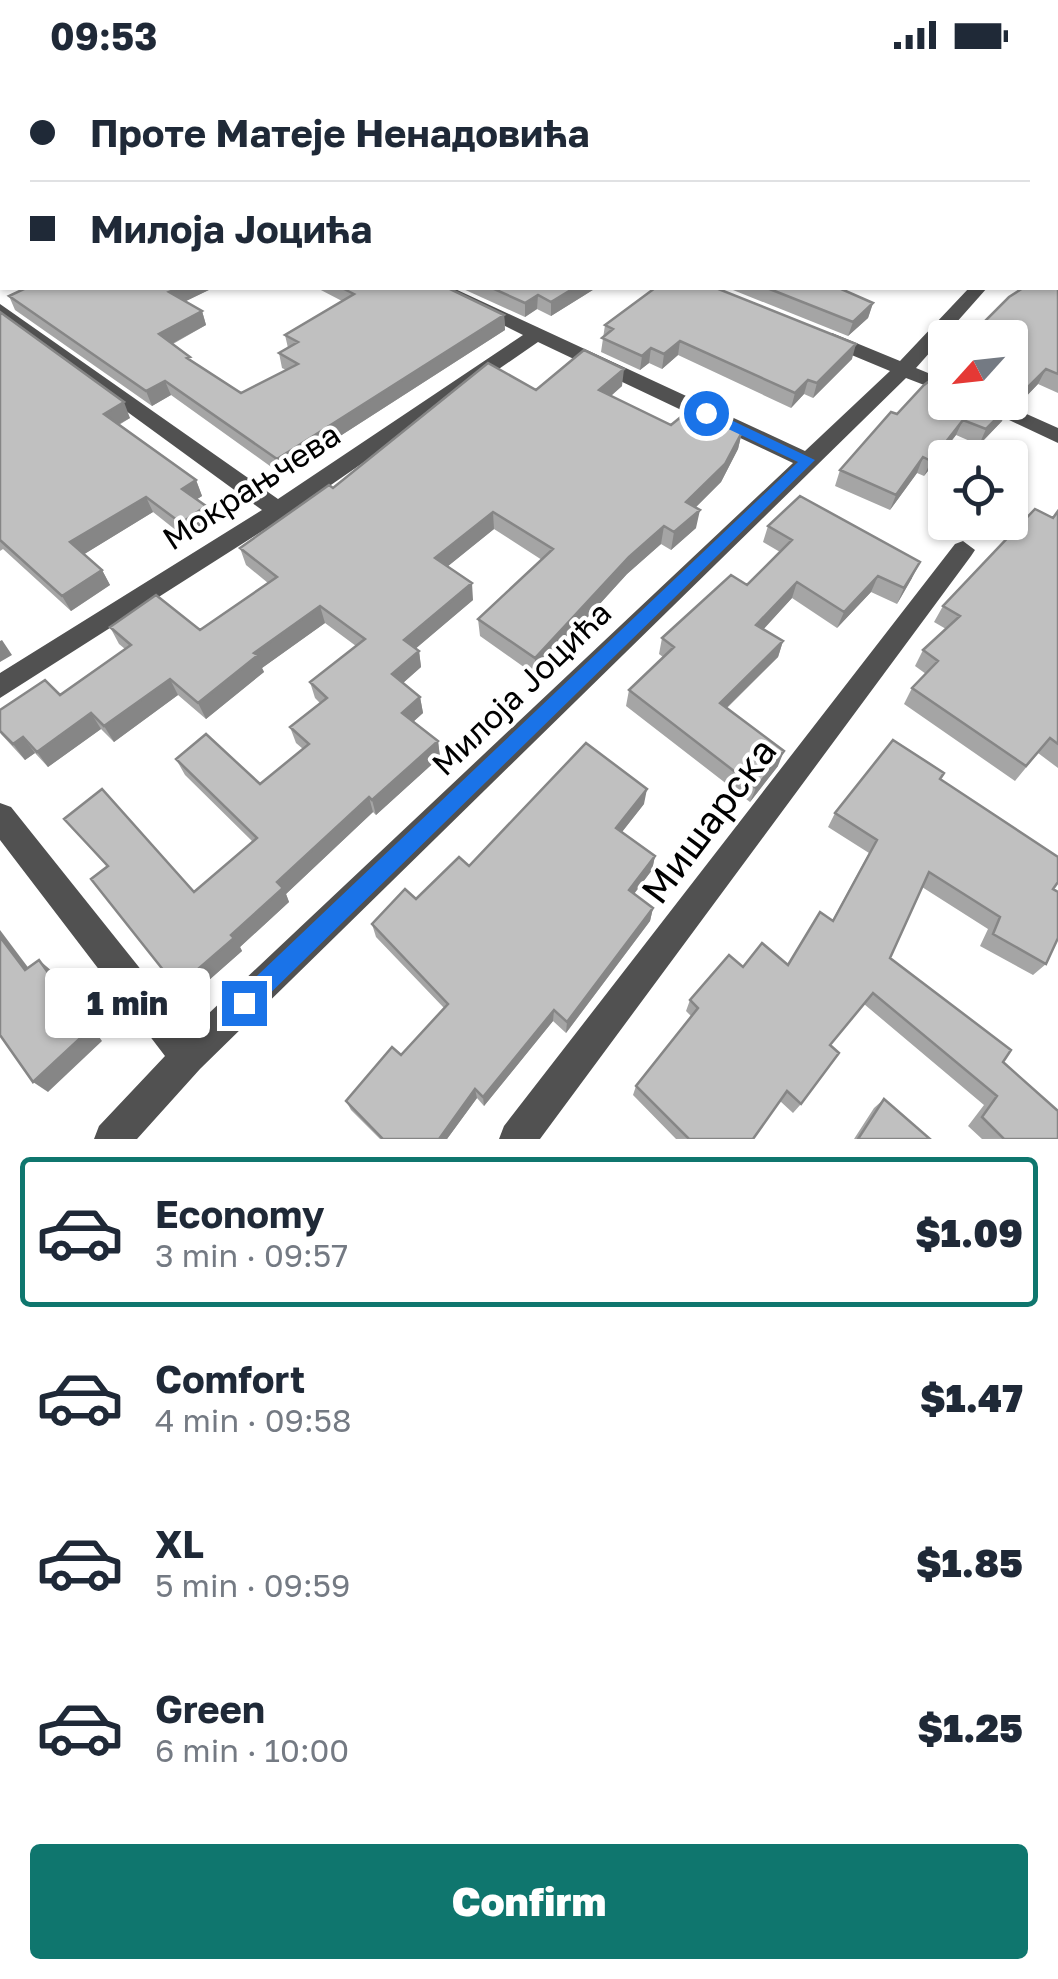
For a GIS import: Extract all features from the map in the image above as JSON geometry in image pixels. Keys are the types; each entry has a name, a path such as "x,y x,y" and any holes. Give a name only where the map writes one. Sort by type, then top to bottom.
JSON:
{"street":[{"path":"443,290 808,460"},
{"name":"Милоја Јоцића","path":"112,1139 188,1057 904,368 966,290"},
{"path":"0,310 278,510"},
{"path":"813,332 928,379"},
{"name":"Мокрањчева","path":"0,687 278,510 535,334"},
{"path":"1022,420 1058,436"},
{"name":"Мишарска","path":"517,1139 962,550"},
{"path":"0,817 188,1057"}],"building":[{"path":"22,290 174,290 169,292 202,311 159,334 190,357 187,358 241,393 298,364 279,353 298,342 285,335 354,294 346,290 452,290 504,315 277,459 165,381 146,391 9,296"},
{"path":"496,290 571,290 551,302 538,295 525,303"},
{"path":"652,290 721,290 856,344 817,383 808,380 795,393 680,341 664,354 651,348 642,356 602,338 613,329 605,325"},
{"path":"772,290 844,290 873,303 853,322"},
{"path":"1020,290 1058,290 1058,374 1046,369 1028,387 1028,320 986,320"},
{"path":"0,312 124,402 104,414 196,480 182,489 206,506 181,523 146,497 70,542 102,570 62,596 0,540"},
{"path":"584,350 624,369 599,390 671,425 693,407 742,432 725,464 686,502 700,510 674,532 664,526 629,557 535,658 478,619 553,549 493,512 435,558 472,583 404,640 419,651 392,674 420,697 402,713 438,741 372,800 369,797 277,882 283,888 231,935 234,938 190,976 168,976 91,879 108,866 64,819 102,789 194,892 257,838 176,759 206,734 260,784 309,744 290,727 327,698 310,682 365,639 320,606 254,653 258,655 198,703 170,679 104,726 91,713 37,752 23,737 13,744 0,731 0,710 45,680 60,695 131,645 110,627 156,595 200,630 277,577 240,548 329,485 333,488 488,363 536,390"},
{"path":"928,382 928,420 963,420 947,440 928,440 928,460 923,457 896,495 840,470 891,412 897,414"},
{"path":"963,420 995,420 986,429"},
{"path":"800,496 920,562 904,588 878,576 844,612 797,582 756,625 783,641 720,703 784,751 756,788 629,690 674,647 662,638 731,575 747,585 792,540 768,526"},
{"path":"1035,509 1053,518 1058,511 1058,744 1050,738 1026,766 912,688 938,661 923,650 960,616 943,606 1006,540 1028,540 1028,516"},
{"path":"893,740 944,773 940,779 1058,857 1058,882 1053,889 1058,892 1058,938 1046,964 993,934 1000,917 929,872 890,958 1011,1050 1003,1062 1058,1111 1058,1139 1004,1139 982,1117 997,1096 873,993 830,1045 839,1053 801,1104 787,1091 753,1139 689,1139 636,1086 698,1008 690,1000 729,955 743,967 762,943 788,965 820,912 833,921 877,840 835,813"},
{"path":"586,743 647,789 616,828 655,856 629,890 653,908 567,1022 554,1010 483,1097 475,1089 439,1139 383,1139 346,1101 392,1047 401,1055 448,1004 372,924 405,889 416,899 459,857 469,866"},
{"path":"0,937 25,970 39,960 89,1030 33,1082 0,1035"},
{"path":"884,1099 930,1139 858,1139"}],"route":[{"path":"244,1003 808,460 706,413"}]}
